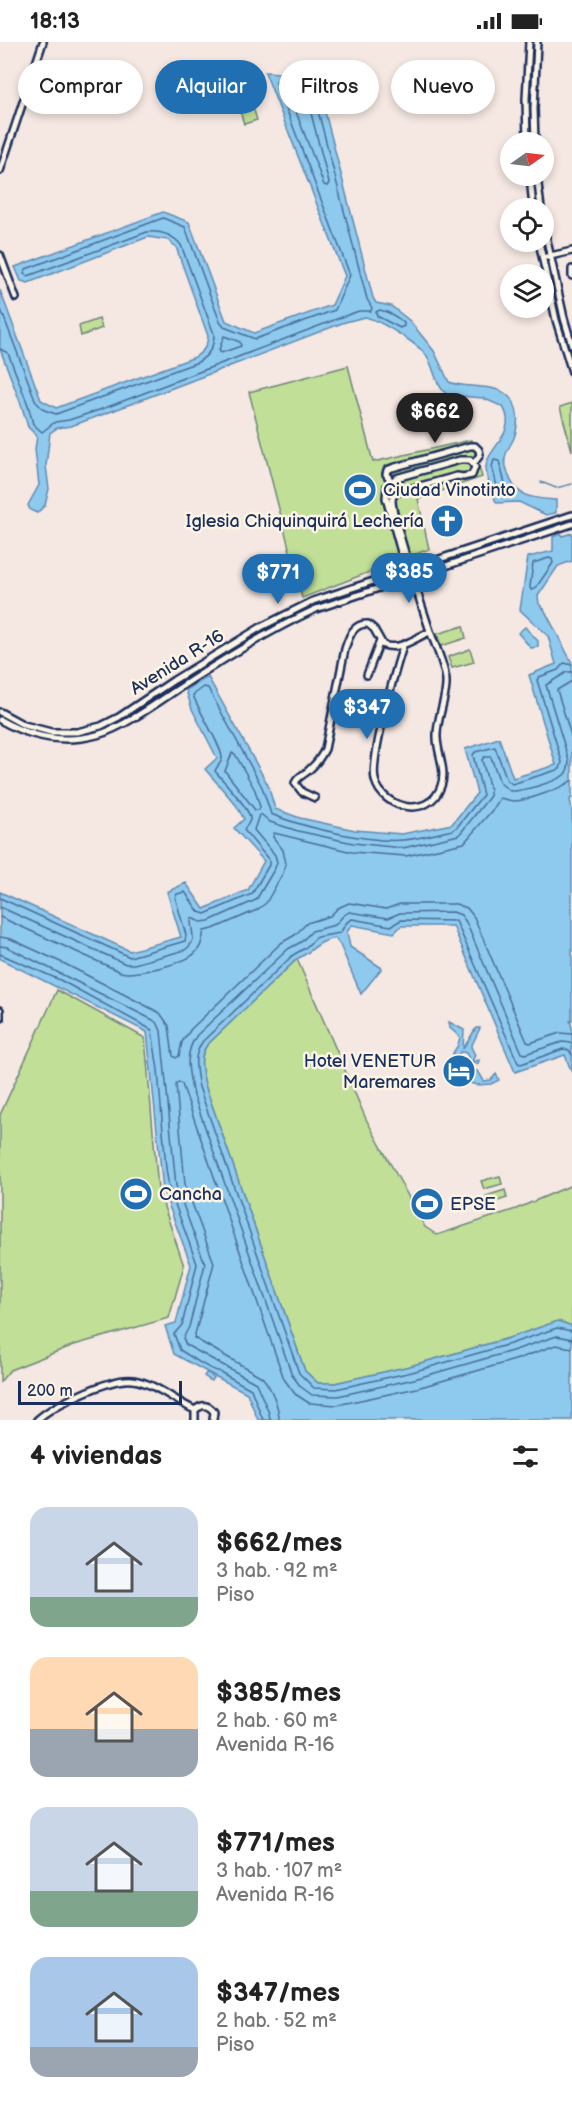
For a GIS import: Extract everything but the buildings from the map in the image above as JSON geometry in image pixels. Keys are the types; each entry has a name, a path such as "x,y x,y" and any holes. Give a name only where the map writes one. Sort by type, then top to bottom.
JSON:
{"street":[{"path":"0,171 44,42"},
{"path":"527,132 529,42"},
{"path":"535,132 537,42"},
{"path":"542,258 572,251"},
{"path":"540,252 556,320 572,372"},
{"path":"548,252 572,345"},
{"path":"0,255 16,298"},
{"path":"572,269 572,276"},
{"path":"391,482 386,474 387,470 392,468 470,446 475,446 479,450 480,455 474,463 475,471 468,477 457,476 394,495 392,505 408,569"},
{"path":"403,646 375,756 375,780 381,792 392,803 415,807 422,805 438,792 443,776 437,739 446,676 408,569 385,492 396,478 460,460 471,460 474,463"},
{"name":"Avenida R-16","path":"0,712 24,725 51,732 77,732 108,723 183,674 288,613 330,595 572,515"},
{"name":"Avenida R-16","path":"0,720 16,729 40,737 79,739 94,736 111,730 236,652 293,620 336,601 572,524"},
{"path":"445,557 447,564"},
{"path":"315,798 303,792 295,783 296,779 321,758 325,749 345,649 351,633 359,625 368,624 387,646 403,646 430,632"},
{"path":"367,675 380,640"},
{"path":"108,723 111,730"},
{"path":"0,1010 0,1019"},
{"path":"37,1420 60,1403 114,1381 124,1380 148,1385 195,1410"},
{"path":"195,1420 195,1410 205,1405 214,1412 213,1420"}],"green space":[{"path":"241,114 255,114 257,120 244,124"},
{"path":"99,319 102,328 81,336 79,326"},
{"name":"Ciudad Vinotinto","path":"348,366 373,462 471,440 482,477 418,499 429,549 302,598 249,392"},
{"path":"572,403 572,451 560,407"},
{"path":"463,626 466,638 441,646 437,634"},
{"path":"470,649 474,662 452,668 448,657"},
{"path":"297,959 366,1119 425,1227 437,1235 516,1209 572,1185 572,1326 558,1321 509,1338 410,1366 335,1383 318,1383 305,1371 205,1085 201,1064 207,1045"},
{"path":"57,990 145,1038 158,1189 184,1266 169,1318 74,1345 10,1370 0,1382 0,1115"},
{"path":"500,1176 502,1184 484,1189 481,1181"},
{"path":"505,1190 507,1198 488,1204 486,1196"}],"water":[{"path":"267,72 279,73 279,108 267,77"},
{"path":"281,114 326,114 373,298 376,303 391,306 410,321 434,351 449,382 487,387 501,391 511,399 516,409 517,427 505,461 511,481 520,492 526,495 556,500 556,513 546,515 519,502 497,503 495,500 486,468 487,461 507,425 507,416 503,407 483,398 447,395 440,386 424,353 399,334 365,317 345,322 71,426 57,428 50,433 46,466 49,489 45,505 37,513 30,510 28,505 39,485 35,449 37,436 28,427 0,349 0,290 41,400 56,408 195,357 201,353 208,336 176,247 168,240 148,237 28,283 21,281 15,267 163,212 189,222 226,321 254,333 332,305 345,276"},
{"path":"560,533 562,536 572,533 572,561 558,566 538,596 539,604 544,609 572,663 572,798 570,799 572,811 572,1020 570,1021 572,1073 565,1055 515,1072 453,926 401,926 394,933 352,925 347,932 350,947 382,968 361,994 335,938 323,942 297,959 207,1045 202,1055 202,1064 205,1085 305,1371 318,1383 335,1383 410,1366 509,1338 558,1321 572,1326 572,1420 258,1420 247,1393 174,1354 165,1326 176,1323 191,1265 163,1190 147,1032 0,959 0,892 130,951 181,937 167,892 186,883 204,909 248,890 264,861 234,828 244,819 236,805 205,769 217,758 192,709 186,690 208,677 268,785 275,809 300,818 355,830 402,834 452,824 477,793 465,749 499,738 513,778 556,765 529,675 556,664 548,636 520,610 528,557 553,551 553,537"},
{"path":"525,627 538,641 538,647 531,648 518,633"},
{"path":"449,1022 464,1030 463,1049 476,1028 480,1028 471,1047 475,1055 472,1062 479,1060 478,1064 471,1063 466,1053 462,1052 458,1058 453,1058 460,1037 450,1028"},
{"path":"456,1061 450,1065 450,1069 478,1071 484,1081 491,1080 496,1074 499,1080 491,1084 470,1083 459,1073 449,1071 449,1063"},
{"path":"207,1372 214,1378 211,1381 204,1376"}],"waterway":[{"path":"541,482 556,488 572,484"}],"place":[{"name":"Ciudad Vinotinto","path":"360,490"},
{"name":"Iglesia Chiquinquirá Lechería","path":"447,521"},
{"name":"Hotel VENETUR Maremares","path":"459,1071"},
{"name":"Cancha","path":"136,1194"},
{"name":"EPSE","path":"427,1204"}]}
